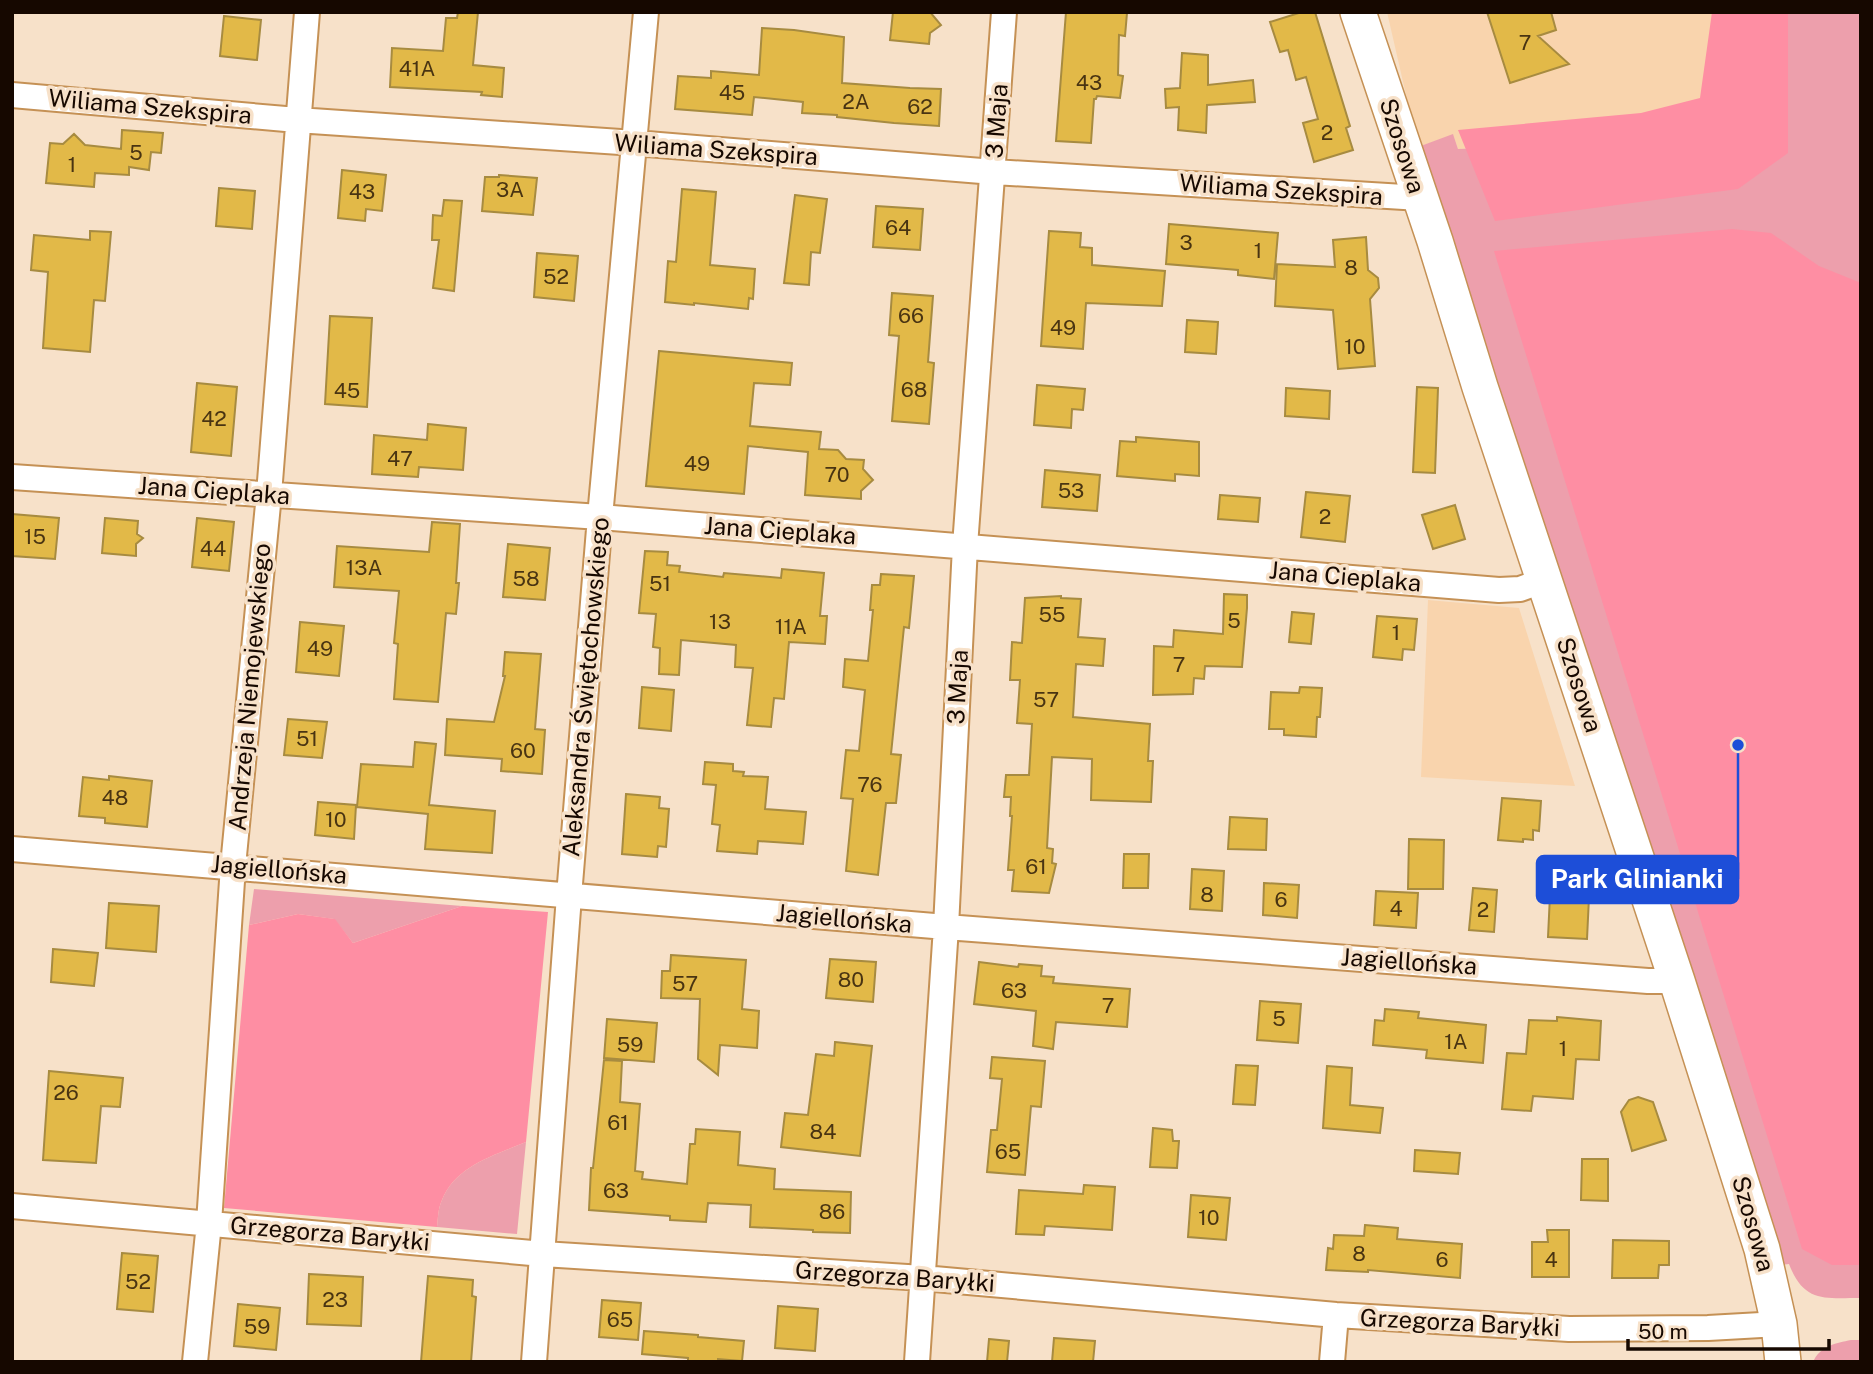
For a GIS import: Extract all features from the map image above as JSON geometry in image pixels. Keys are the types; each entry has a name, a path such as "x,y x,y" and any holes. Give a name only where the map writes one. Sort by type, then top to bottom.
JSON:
{"street":[{"name":"Andrzeja Niemojewskiego","path":"195,1362 209,1223 233,866 269,494 307,12"},
{"name":"Aleksandra Świętochowskiego","path":"534,1362 600,517 646,12"},
{"name":"3 Maja","path":"917,1362 946,927 965,546 1004,12"},
{"name":"Szosowa","path":"1358,12 1762,1249 1779,1324 1783,1362"},
{"name":"Wiliama Szekspira","path":"12,95 297,120 635,143 994,172 1420,198"},
{"name":"Jana Cieplaka","path":"12,477 600,517 1499,590 1520,589 1545,580"},
{"name":"Jagiellońska","path":"12,849 946,927 1676,981"},
{"name":"Grzegorza Baryłki","path":"12,1206 542,1254 923,1278 1336,1315 1569,1329 1708,1328 1779,1324"},
{"path":"1332,1362 1336,1315"}],"shaded area":[{"path":"1387,12 1716,12 1700,138 1458,149 1453,135 1418,147"},
{"path":"1712,12 1788,12 1788,153 1738,189 1495,221 1458,130 1641,113 1700,98"},
{"path":"1716,12 1861,12 1861,1298 1817,1296 1801,1286 1789,1264 1781,1265 1418,147 1453,134 1458,149 1700,138"},
{"path":"1732,229 1771,233 1819,266 1861,283 1861,1265 1832,1265 1802,1249 1494,251"},
{"path":"1428,600 1519,608 1575,786 1421,777"},
{"path":"254,889 462,906 353,943 334,919 298,914 249,925"},
{"path":"462,906 548,912 526,1142 477,1163 456,1178 441,1203 437,1227 224,1208 249,925 298,914 335,919 353,943"},
{"path":"526,1142 517,1234 437,1227 441,1203 456,1178 477,1163"},
{"path":"1851,1340 1861,1340 1861,1362 1813,1362 1824,1349"}],"building":[{"path":"458,12 478,12 473,65 504,68 502,97 481,95 482,92 390,87 392,48 443,51 446,18 457,18"},
{"path":"893,12 930,12 941,25 930,33 929,44 890,40"},
{"path":"1066,12 1127,13 1125,36 1119,35 1118,75 1123,76 1120,98 1097,96 1094,99 1091,143 1056,141"},
{"path":"1302,12 1315,12 1350,126 1346,128 1353,150 1314,162 1303,123 1318,119 1306,77 1296,80 1288,50 1280,52 1270,22"},
{"path":"1487,12 1551,12 1556,30 1538,36 1569,64 1510,83"},
{"path":"224,16 261,20 257,60 220,56"},
{"path":"762,28 844,37 842,83 941,89 939,126 802,113 803,102 754,97 752,115 675,109 678,76 711,78 711,71 759,75"},
{"path":"1182,53 1208,55 1208,85 1253,80 1255,102 1207,105 1206,133 1178,130 1179,107 1166,108 1165,89 1180,88"},
{"path":"122,130 163,133 161,153 151,152 149,170 129,167 129,175 95,173 94,187 46,183 50,143 63,144 74,134 85,145 121,149"},
{"path":"342,170 386,175 382,211 366,209 365,221 338,218"},
{"path":"499,175 537,178 533,215 482,211 485,177"},
{"path":"219,188 255,191 252,229 216,226"},
{"path":"682,189 716,192 710,265 755,269 753,299 749,298 748,309 665,302 668,261 676,262"},
{"path":"795,195 827,199 820,253 811,252 809,285 784,283"},
{"path":"444,200 462,201 454,291 433,288 439,240 432,240 433,215 442,216"},
{"path":"876,206 923,209 920,250 873,247"},
{"path":"1169,224 1278,233 1274,279 1238,275 1238,270 1166,264"},
{"path":"90,231 111,232 105,301 94,300 90,352 43,348 48,272 31,270 34,235 90,240"},
{"path":"1049,231 1081,233 1080,247 1092,248 1092,265 1165,271 1162,306 1086,303 1083,349 1041,346"},
{"path":"1366,237 1368,270 1378,278 1379,288 1370,299 1375,366 1338,369 1333,310 1275,306 1277,264 1335,267 1333,240"},
{"path":"537,253 578,256 574,301 534,297"},
{"path":"892,293 933,296 928,362 934,363 929,424 892,421 899,336 889,335"},
{"path":"330,316 372,318 367,407 325,404"},
{"path":"1187,320 1218,322 1216,354 1185,352"},
{"path":"659,351 792,363 790,385 754,383 750,426 821,432 819,449 838,450 846,459 864,460 863,469 873,480 861,491 861,499 805,495 808,452 748,446 744,494 646,486"},
{"path":"197,383 237,387 231,456 191,452"},
{"path":"1037,385 1085,389 1083,410 1072,409 1071,428 1034,425"},
{"path":"1417,387 1438,388 1435,473 1413,472"},
{"path":"1286,388 1330,391 1329,419 1285,416"},
{"path":"428,424 466,428 463,470 419,467 418,477 372,474 374,435 427,440"},
{"path":"1136,437 1199,442 1199,476 1175,474 1175,481 1117,476 1120,441 1136,442"},
{"path":"1045,470 1100,475 1097,511 1042,507"},
{"path":"1306,492 1350,496 1345,542 1301,537"},
{"path":"1220,495 1260,498 1258,522 1218,519"},
{"path":"1455,505 1465,539 1433,549 1422,515"},
{"path":"12,514 59,518 55,559 12,556"},
{"path":"105,518 138,521 137,534 143,538 136,544 136,556 102,553"},
{"path":"197,518 234,522 229,571 192,567"},
{"path":"432,522 460,524 456,614 446,613 438,702 394,699 398,644 394,643 399,591 334,587 337,546 429,552"},
{"path":"508,544 550,548 545,600 503,597"},
{"path":"645,551 668,552 667,565 680,566 679,572 723,577 724,573 781,578 782,569 824,573 820,616 827,616 825,644 789,642 784,699 774,698 771,727 747,725 753,668 735,667 736,645 681,640 679,675 659,674 660,648 653,647 656,614 639,613"},
{"path":"881,574 914,576 909,628 904,627 891,754 901,755 896,803 886,803 878,875 846,871 853,799 841,798 846,750 859,751 865,690 843,687 845,659 868,661 873,610 870,610 872,585 880,585"},
{"path":"1224,594 1247,595 1242,667 1205,666 1204,679 1194,678 1193,694 1153,695 1154,646 1173,647 1174,630 1223,634"},
{"path":"1061,596 1081,599 1078,637 1105,639 1103,666 1076,664 1073,717 1150,724 1148,761 1153,761 1151,802 1091,800 1092,759 1052,757 1047,848 1053,849 1052,863 1056,864 1049,893 1012,891 1014,870 1008,870 1012,816 1011,797 1004,797 1006,775 1029,775 1032,724 1017,723 1020,680 1010,680 1012,642 1022,643 1025,598"},
{"path":"1292,612 1314,614 1311,644 1289,642"},
{"path":"1377,616 1417,619 1414,650 1403,649 1402,660 1373,657"},
{"path":"300,622 344,626 339,676 296,672"},
{"path":"505,652 541,654 535,729 545,730 542,774 501,771 502,759 445,755 447,719 494,722 505,676"},
{"path":"642,687 674,690 671,731 639,728"},
{"path":"1300,687 1322,688 1316,737 1284,735 1284,729 1269,729 1271,692 1299,693"},
{"path":"288,719 327,722 322,758 284,755"},
{"path":"415,742 436,744 429,805 495,811 492,853 425,849 428,814 357,807 361,764 413,767"},
{"path":"705,762 733,764 733,771 744,772 743,776 768,777 765,809 806,812 803,844 758,841 757,854 717,851 720,825 712,824 716,785 703,784"},
{"path":"109,776 152,781 147,827 105,823 105,818 79,816 83,777 109,780"},
{"path":"626,794 660,797 659,808 669,809 666,847 658,846 657,857 622,854"},
{"path":"1502,798 1541,801 1539,831 1533,830 1533,840 1498,840"},
{"path":"318,802 356,805 354,839 315,835"},
{"path":"1230,817 1267,819 1266,850 1228,849"},
{"path":"1409,839 1444,840 1443,889 1408,889"},
{"path":"1124,854 1149,854 1148,888 1123,888"},
{"path":"1192,869 1224,871 1222,911 1190,909"},
{"path":"1264,883 1299,885 1297,918 1263,915"},
{"path":"1473,888 1497,890 1494,932 1469,930"},
{"path":"1376,891 1418,893 1416,928 1374,925"},
{"path":"1550,895 1589,897 1587,939 1548,937"},
{"path":"109,903 159,906 156,952 106,948"},
{"path":"53,949 98,953 94,986 51,982"},
{"path":"671,955 746,960 742,1009 759,1011 757,1048 720,1045 718,1075 698,1059 700,999 661,998 662,971 670,971"},
{"path":"830,959 876,962 873,1002 826,998"},
{"path":"979,962 1018,967 1019,964 1042,966 1041,976 1054,977 1053,983 1130,989 1127,1027 1056,1022 1053,1049 1033,1046 1036,1011 974,1004"},
{"path":"1260,1001 1301,1004 1298,1043 1257,1040"},
{"path":"1385,1009 1419,1012 1418,1018 1486,1025 1483,1063 1426,1058 1427,1050 1373,1045 1375,1020 1384,1021"},
{"path":"1557,1017 1601,1021 1599,1060 1576,1059 1573,1099 1533,1096 1531,1111 1502,1109 1507,1053 1526,1054 1529,1020 1557,1021"},
{"path":"607,1019 657,1023 654,1062 604,1058"},
{"path":"835,1042 872,1046 860,1156 781,1147 785,1113 808,1115 816,1054 834,1056"},
{"path":"992,1057 1045,1061 1041,1107 1031,1106 1025,1175 987,1172 991,1130 997,1130 1002,1079 990,1078"},
{"path":"604,1060 622,1061 620,1102 640,1104 635,1171 643,1172 642,1179 687,1184 690,1144 695,1144 696,1129 740,1132 738,1165 775,1169 774,1189 851,1192 850,1233 750,1227 751,1205 708,1203 706,1222 670,1220 670,1216 589,1210 591,1168"},
{"path":"1236,1065 1258,1066 1255,1105 1233,1104"},
{"path":"1327,1066 1352,1068 1350,1105 1383,1108 1380,1133 1323,1128"},
{"path":"49,1071 123,1078 120,1107 101,1106 96,1163 43,1160"},
{"path":"1638,1097 1653,1102 1666,1140 1632,1151 1621,1112 1629,1100"},
{"path":"1153,1128 1172,1130 1173,1141 1179,1141 1177,1168 1150,1167"},
{"path":"1415,1150 1460,1153 1458,1174 1414,1171"},
{"path":"1582,1159 1608,1159 1608,1201 1581,1200"},
{"path":"1084,1185 1115,1187 1112,1230 1045,1226 1044,1235 1016,1234 1019,1190 1083,1194"},
{"path":"1191,1195 1230,1198 1226,1240 1188,1237"},
{"path":"1365,1225 1398,1228 1397,1239 1462,1244 1460,1278 1368,1270 1326,1270 1328,1248 1333,1249 1334,1235 1364,1236"},
{"path":"1547,1230 1569,1230 1569,1277 1532,1277 1532,1242 1548,1242"},
{"path":"1613,1240 1669,1241 1669,1265 1659,1265 1658,1278 1612,1278"},
{"path":"122,1253 158,1256 153,1312 117,1309"},
{"path":"309,1274 363,1277 361,1326 307,1324"},
{"path":"428,1276 473,1280 472,1296 476,1297 471,1362 421,1362"},
{"path":"602,1300 641,1303 638,1340 599,1337"},
{"path":"238,1304 280,1308 276,1350 234,1346"},
{"path":"778,1306 818,1309 815,1351 775,1348"},
{"path":"644,1331 744,1341 742,1361 718,1359 718,1362 688,1362 688,1358 642,1354"},
{"path":"1054,1338 1095,1341 1093,1362 1052,1362"},
{"path":"989,1339 1009,1341 1007,1362 987,1362"}],"place":[{"name":"Park Glinianki","path":"1738,745"}]}
